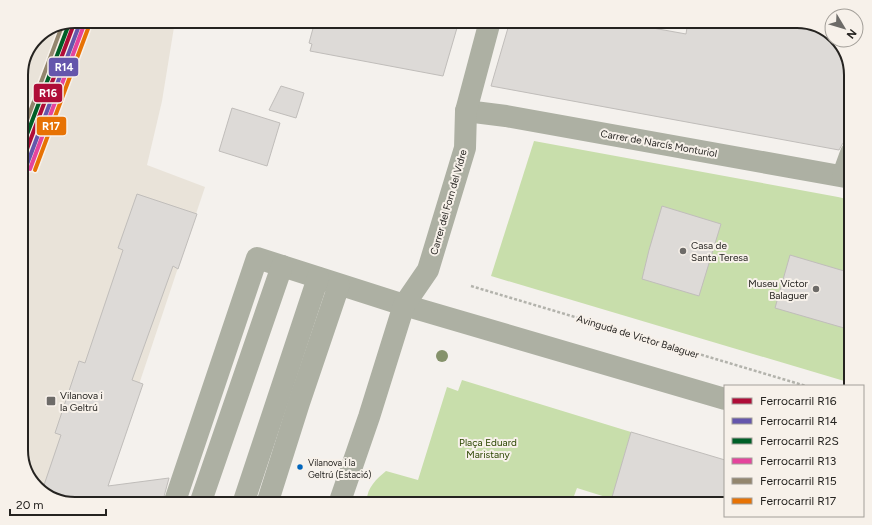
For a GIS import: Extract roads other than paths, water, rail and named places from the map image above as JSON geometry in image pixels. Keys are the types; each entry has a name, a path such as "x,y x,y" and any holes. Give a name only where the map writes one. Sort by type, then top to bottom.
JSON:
{"street":[{"name":"Carrer del Forn del Vidre","path":"404,305 428,270 465,148 466,110 488,28"},
{"name":"Carrer de Narcís Monturiol","path":"466,110 844,175"},
{"path":"176,497 257,258 404,305 724,399"},
{"path":"202,497 282,266"},
{"path":"245,497 318,278"},
{"path":"269,497 339,285"},
{"path":"340,497 371,410 404,305"}],"rail line":[{"name":"R2S","path":"28,132 67,28"},
{"name":"R16","path":"28,146 72,28"},
{"name":"R14","path":"28,162 78,28"},
{"name":"R13","path":"30,169 83,28"},
{"name":"R17","path":"35,170 88,28"},
{"name":"R15","path":"28,117 61,30"}],"place":[{"name":"Casa de Santa Teresa","path":"683,251"},
{"name":"Museu Víctor Balaguer","path":"816,289"},
{"name":"Vilanova i la Geltrú","path":"51,401"},
{"name":"Vilanova i la Geltrú (Estació)","path":"300,467"}],"park label":[{"name":"Plaça Eduard Maristany","path":"488,448"}]}
